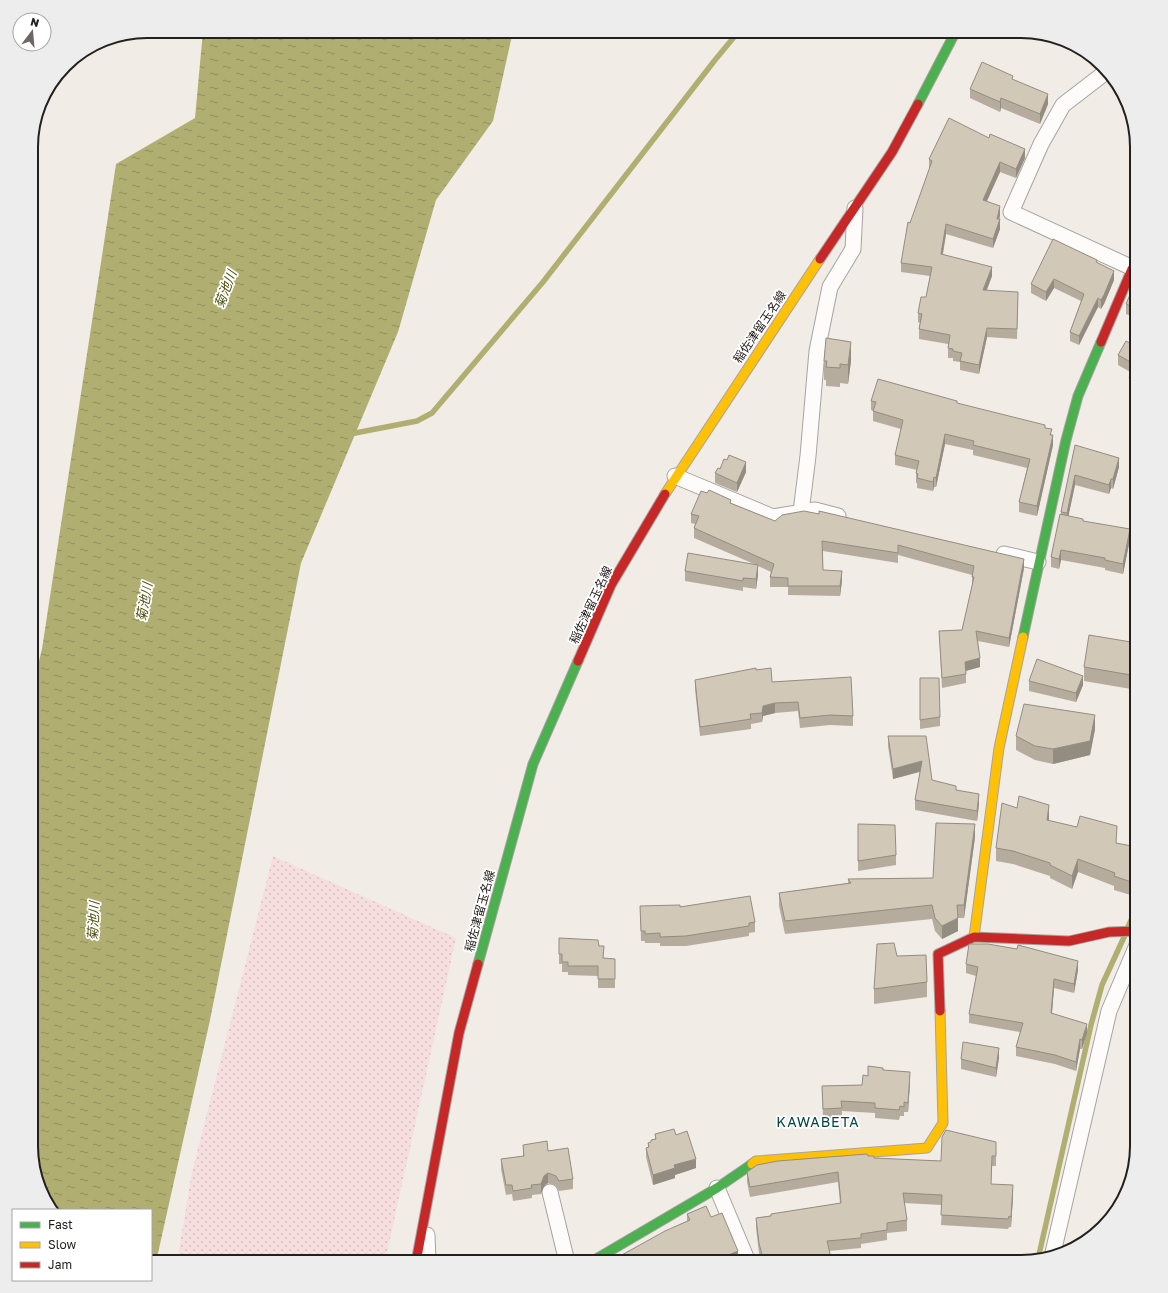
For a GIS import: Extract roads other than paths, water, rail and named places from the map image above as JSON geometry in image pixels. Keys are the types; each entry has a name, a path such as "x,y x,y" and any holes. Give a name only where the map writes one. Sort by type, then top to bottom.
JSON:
{"street":[{"name":"稲佐津留玉名線","path":"417,1255 460,1033 533,764 611,585 675,476 892,152 952,38"},
{"path":"1102,75 1063,105 1040,144 1011,212 1130,267"},
{"path":"801,512 808,456 817,351 830,287 853,249 855,206"},
{"path":"974,936 999,748 1038,562 1078,396 1130,280"},
{"path":"675,476 773,517 814,510 853,519"},
{"path":"992,551 1038,562"},
{"path":"603,1255 717,1188 756,1161 927,1148 943,1123 938,954 974,936 1069,941 1109,932 1130,931"},
{"path":"1054,1250 1109,1012 1130,962"},
{"path":"717,1188 745,1255"},
{"path":"550,1192 565,1255"},
{"path":"426,1209 428,1255"}],"water":[{"name":"菊池川","path":"202,38 511,38 493,121 436,200 398,332 301,563 210,1020 158,1255 152,1255 152,1209 58,1209 49,1194 39,1160 38,665 42,649 116,164 195,118"}],"waterway":[{"path":"350,434 417,421 432,413 543,282 733,38"},
{"path":"1128,927 1130,923"},
{"path":"1039,1253 1091,1025 1102,985 1125,935"}],"district":[{"name":"KAWABETA","path":"818,1122"}]}
